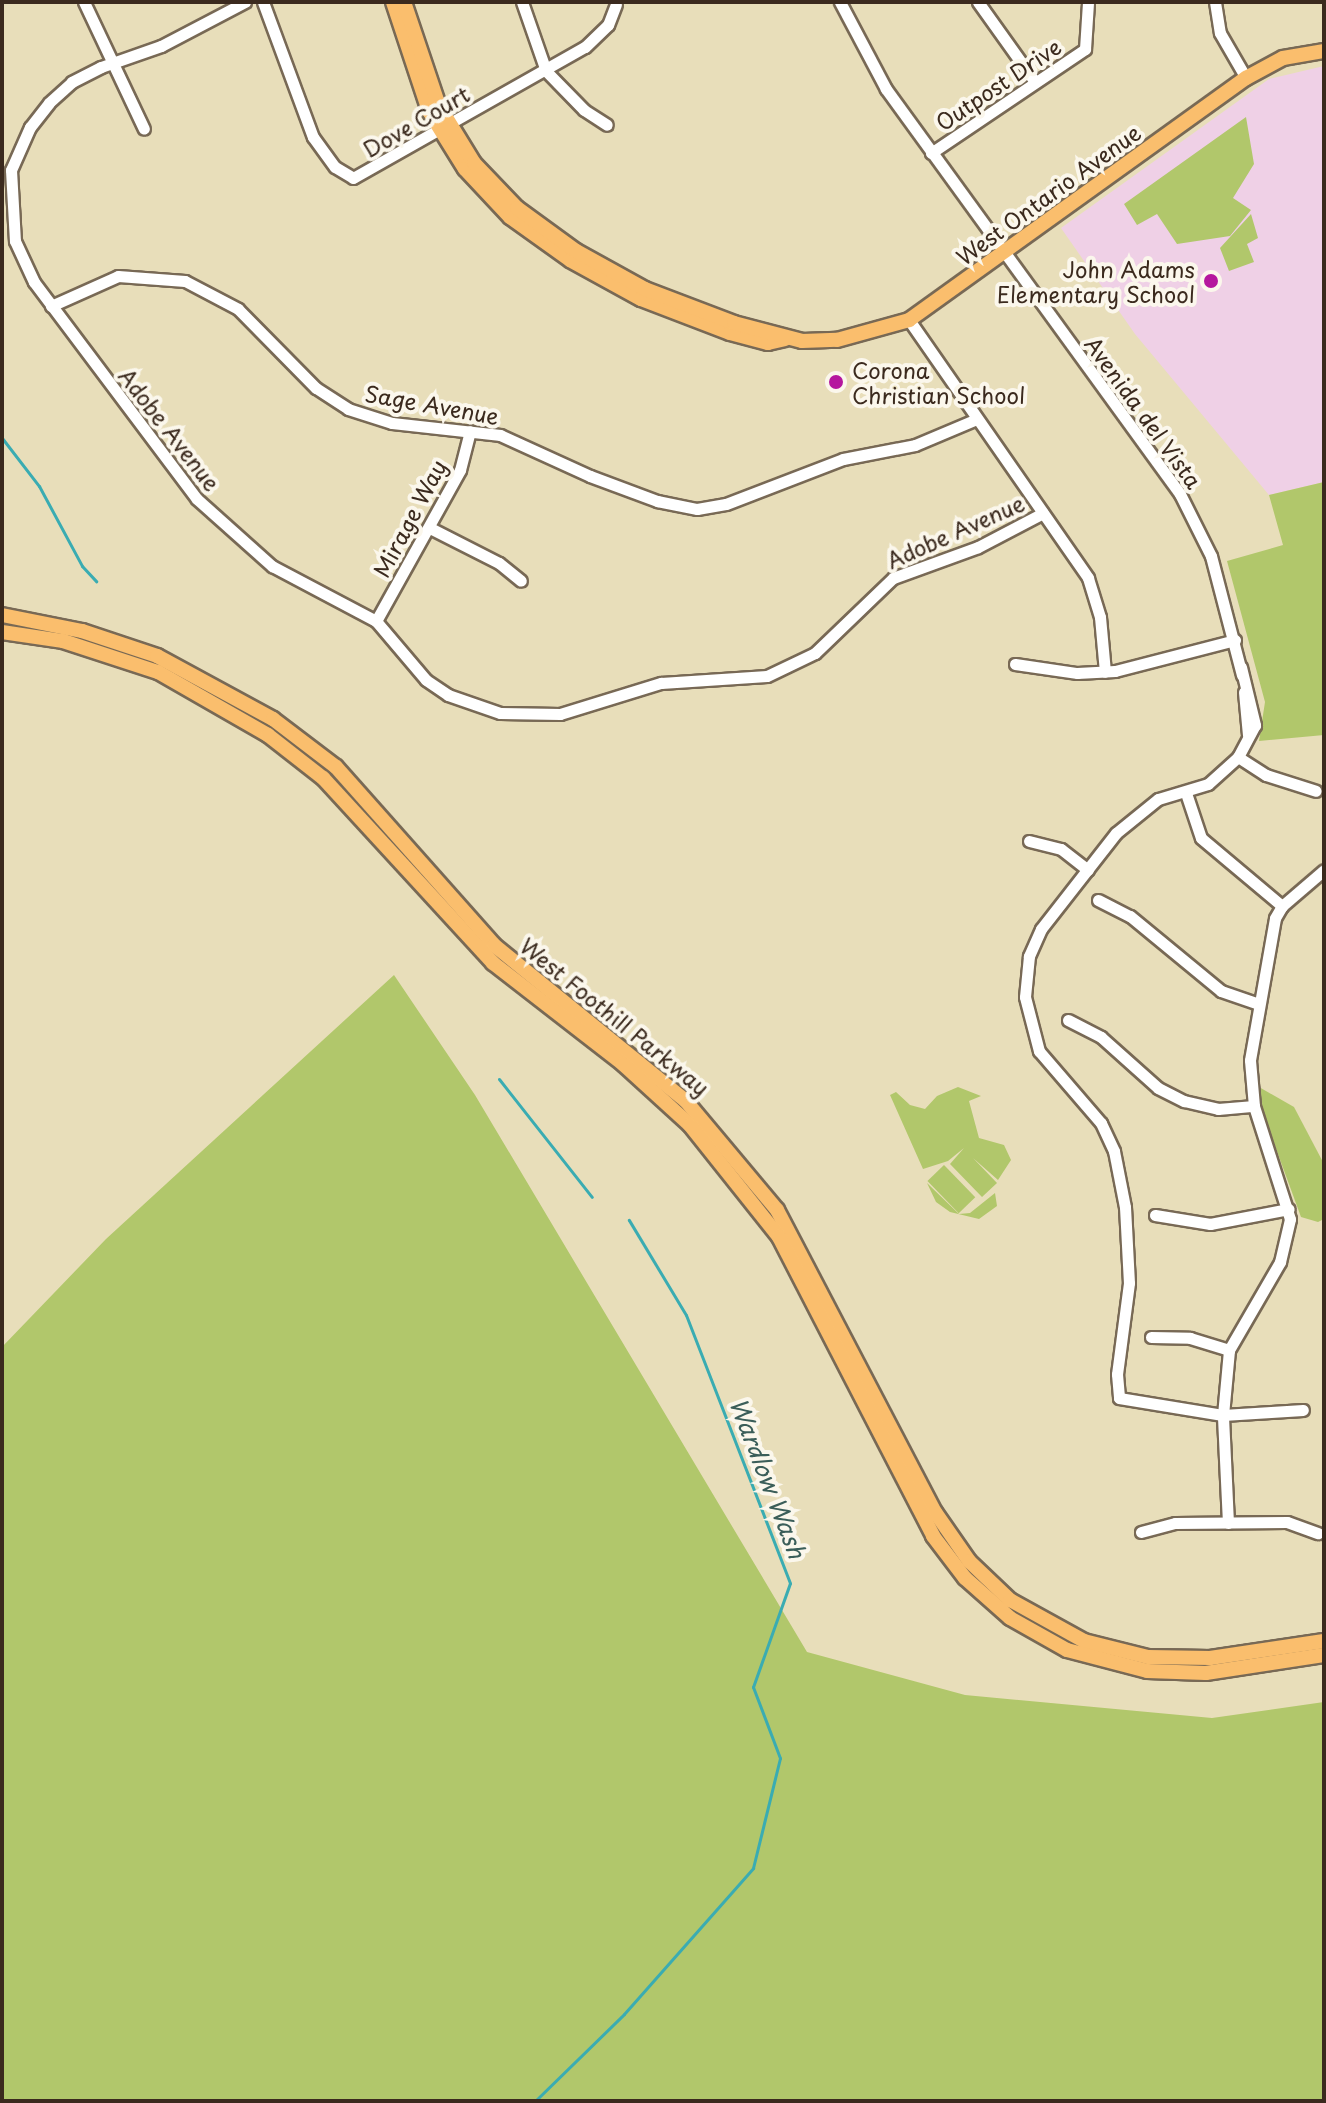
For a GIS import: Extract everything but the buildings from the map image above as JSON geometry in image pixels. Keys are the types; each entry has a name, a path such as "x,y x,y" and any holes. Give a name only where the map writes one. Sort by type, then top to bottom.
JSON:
{"main road":[{"name":"West Ontario Avenue","path":"393,2 415,74 445,126 489,182 576,251 645,289 785,339 837,340 909,320 1246,78 1283,58 1324,51"},
{"name":"West Ontario Avenue","path":"404,2 445,126"},
{"name":"West Foothill Parkway","path":"2,615 82,631 157,656 229,692 294,735 336,767 494,945 658,1075 754,1176 810,1263 935,1512 991,1584 1068,1634 1148,1657 1210,1658 1324,1641"},
{"name":"West Foothill Parkway","path":"2,632 63,641 158,672 268,735 354,809 493,963 646,1083 728,1167 798,1272 933,1536 989,1602 1067,1650 1147,1671 1206,1673 1324,1655"}],"street":[{"path":"84,2 144,129"},
{"name":"Adobe Avenue","path":"245,2 161,46 112,61 72,82 49,103 30,127 11,170 15,241 51,306 197,499 272,566 376,621 426,680 448,695 500,713 560,714 661,683 743,680 794,666 834,638 893,578 978,547 1043,513"},
{"name":"Dove Court","path":"263,2 302,114 335,167 353,178 546,71 601,33 616,4"},
{"path":"522,2 546,71 584,110 607,125"},
{"name":"Avenida del Vista","path":"840,2 871,67 1180,494 1211,556 1256,710 1255,725 1238,757 1217,778 1186,793 1158,799 1137,812 1059,901 1033,944 1025,997 1039,1051 1101,1123 1114,1151 1125,1207 1129,1283 1117,1374 1119,1398 1223,1415"},
{"path":"978,2 1035,82"},
{"name":"Outpost Drive","path":"931,153 1085,49 1088,2"},
{"path":"1215,2 1220,33 1246,78"},
{"name":"Sage Avenue","path":"51,306 118,276 185,281 238,309 316,388 348,409 392,423 500,435 604,481 697,509 726,504 843,459 915,445 977,419"},
{"path":"909,320 1088,578 1100,617 1105,672"},
{"name":"Mirage Way","path":"376,621 460,470 470,431"},
{"path":"430,528 499,563 521,581"},
{"path":"1015,664 1105,672 1235,640"},
{"path":"1238,757 1266,775 1316,791"},
{"path":"1186,793 1201,838 1282,906"},
{"path":"1029,841 1061,849 1088,870"},
{"path":"1228,1523 1223,1415 1229,1350 1286,1251 1289,1209 1254,1106 1250,1060 1271,935 1282,906 1319,878 1324,870"},
{"path":"1098,900 1130,916 1221,991 1259,1004"},
{"path":"1068,1020 1101,1037 1158,1088 1184,1101 1218,1109 1254,1106"},
{"path":"1155,1215 1210,1224 1289,1209"},
{"path":"1151,1337 1190,1338 1229,1350"},
{"path":"1223,1415 1303,1410"},
{"path":"1141,1532 1175,1523 1287,1522 1318,1533"}],"shaded area":[{"name":"John Adams Elementary School","path":"1324,66 1324,482 1269,495 1135,334 1061,228 1269,79"}],"green space":[{"path":"1246,117 1254,164 1233,198 1251,210 1230,236 1177,244 1157,214 1137,225 1124,204"},
{"path":"1251,214 1258,238 1247,244 1254,262 1229,271 1220,248"},
{"path":"1324,482 1324,735 1259,741 1265,702 1227,561 1283,545 1269,495"},
{"path":"394,975 475,1095 807,1652 965,1695 1212,1718 1324,1702 1324,2101 2,2101 2,1347 106,1239"},
{"path":"958,1087 981,1096 969,1101 979,1138 1004,1145 1011,1160 998,1180 973,1158 997,1183 982,1197 950,1164 964,1148 948,1161 923,1169 890,1095 896,1092 910,1105 925,1109 937,1096"},
{"path":"1259,1087 1294,1107 1324,1164 1324,1219 1318,1222 1301,1217 1263,1113"},
{"path":"944,1165 975,1197 959,1213 927,1181"},
{"path":"927,1183 959,1214 970,1213 995,1193 997,1206 979,1219 950,1212 936,1202"}],"waterway":[{"name":"Wardlow Wash","path":"2,438 39,486 82,566 96,581"},
{"name":"Wardlow Wash","path":"499,1079 592,1197"},
{"name":"Wardlow Wash","path":"535,2101 624,2014 753,1868 780,1758 753,1687 790,1583 686,1315 629,1220"}],"place":[{"name":"John Adams Elementary School","path":"1211,281"},
{"name":"Corona Christian School","path":"836,382"}]}
